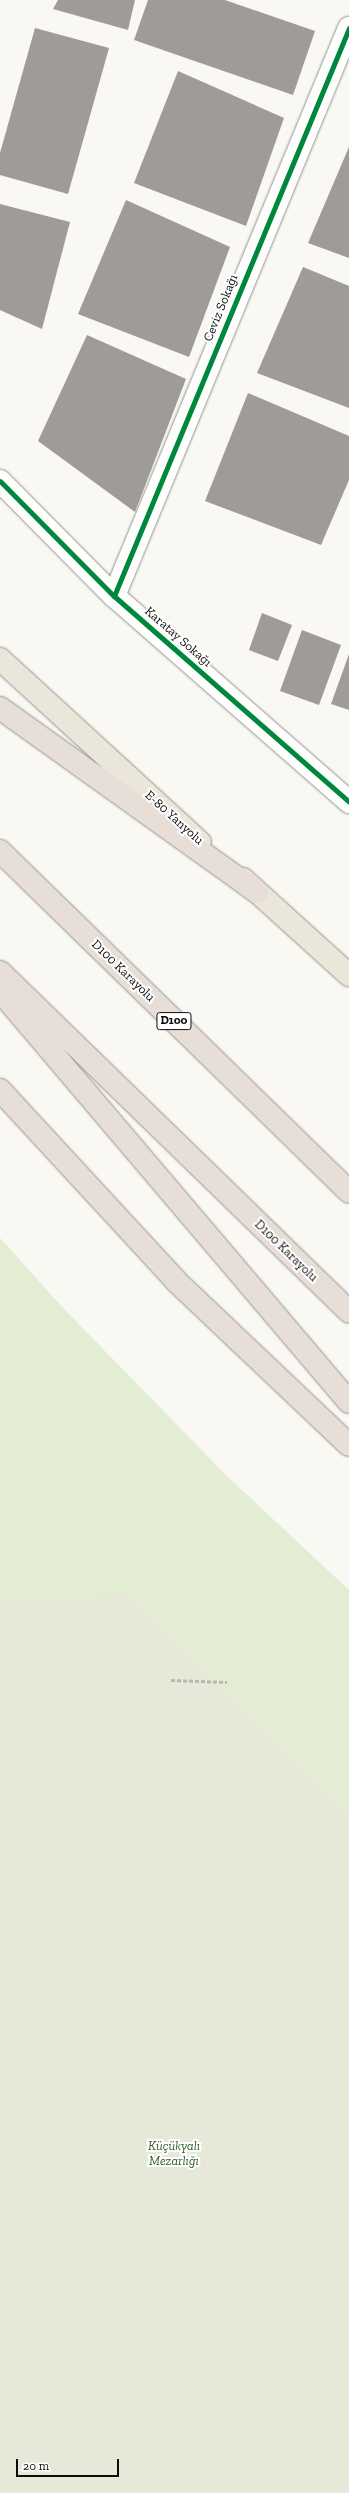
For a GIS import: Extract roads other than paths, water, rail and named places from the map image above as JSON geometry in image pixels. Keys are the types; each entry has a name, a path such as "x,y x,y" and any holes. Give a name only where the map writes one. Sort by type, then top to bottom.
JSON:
{"highway":[{"path":"0,708 257,892"},
{"name":"D100 Karayolu","path":"0,851 349,1192"},
{"name":"D100 Karayolu","path":"0,972 349,1311"},
{"path":"0,991 349,1402"},
{"path":"0,1090 176,1281 349,1445"}],"main road":[{"name":"E-80 Yanyolu","path":"0,659 349,975"}],"street":[{"name":"Ceviz Sokağı","path":"114,596 349,28"},
{"name":"Karatay Sokağı","path":"0,481 114,596 349,802"}],"park label":[{"name":"Küçükyalı Mezarlığı","path":"174,2154"}]}
